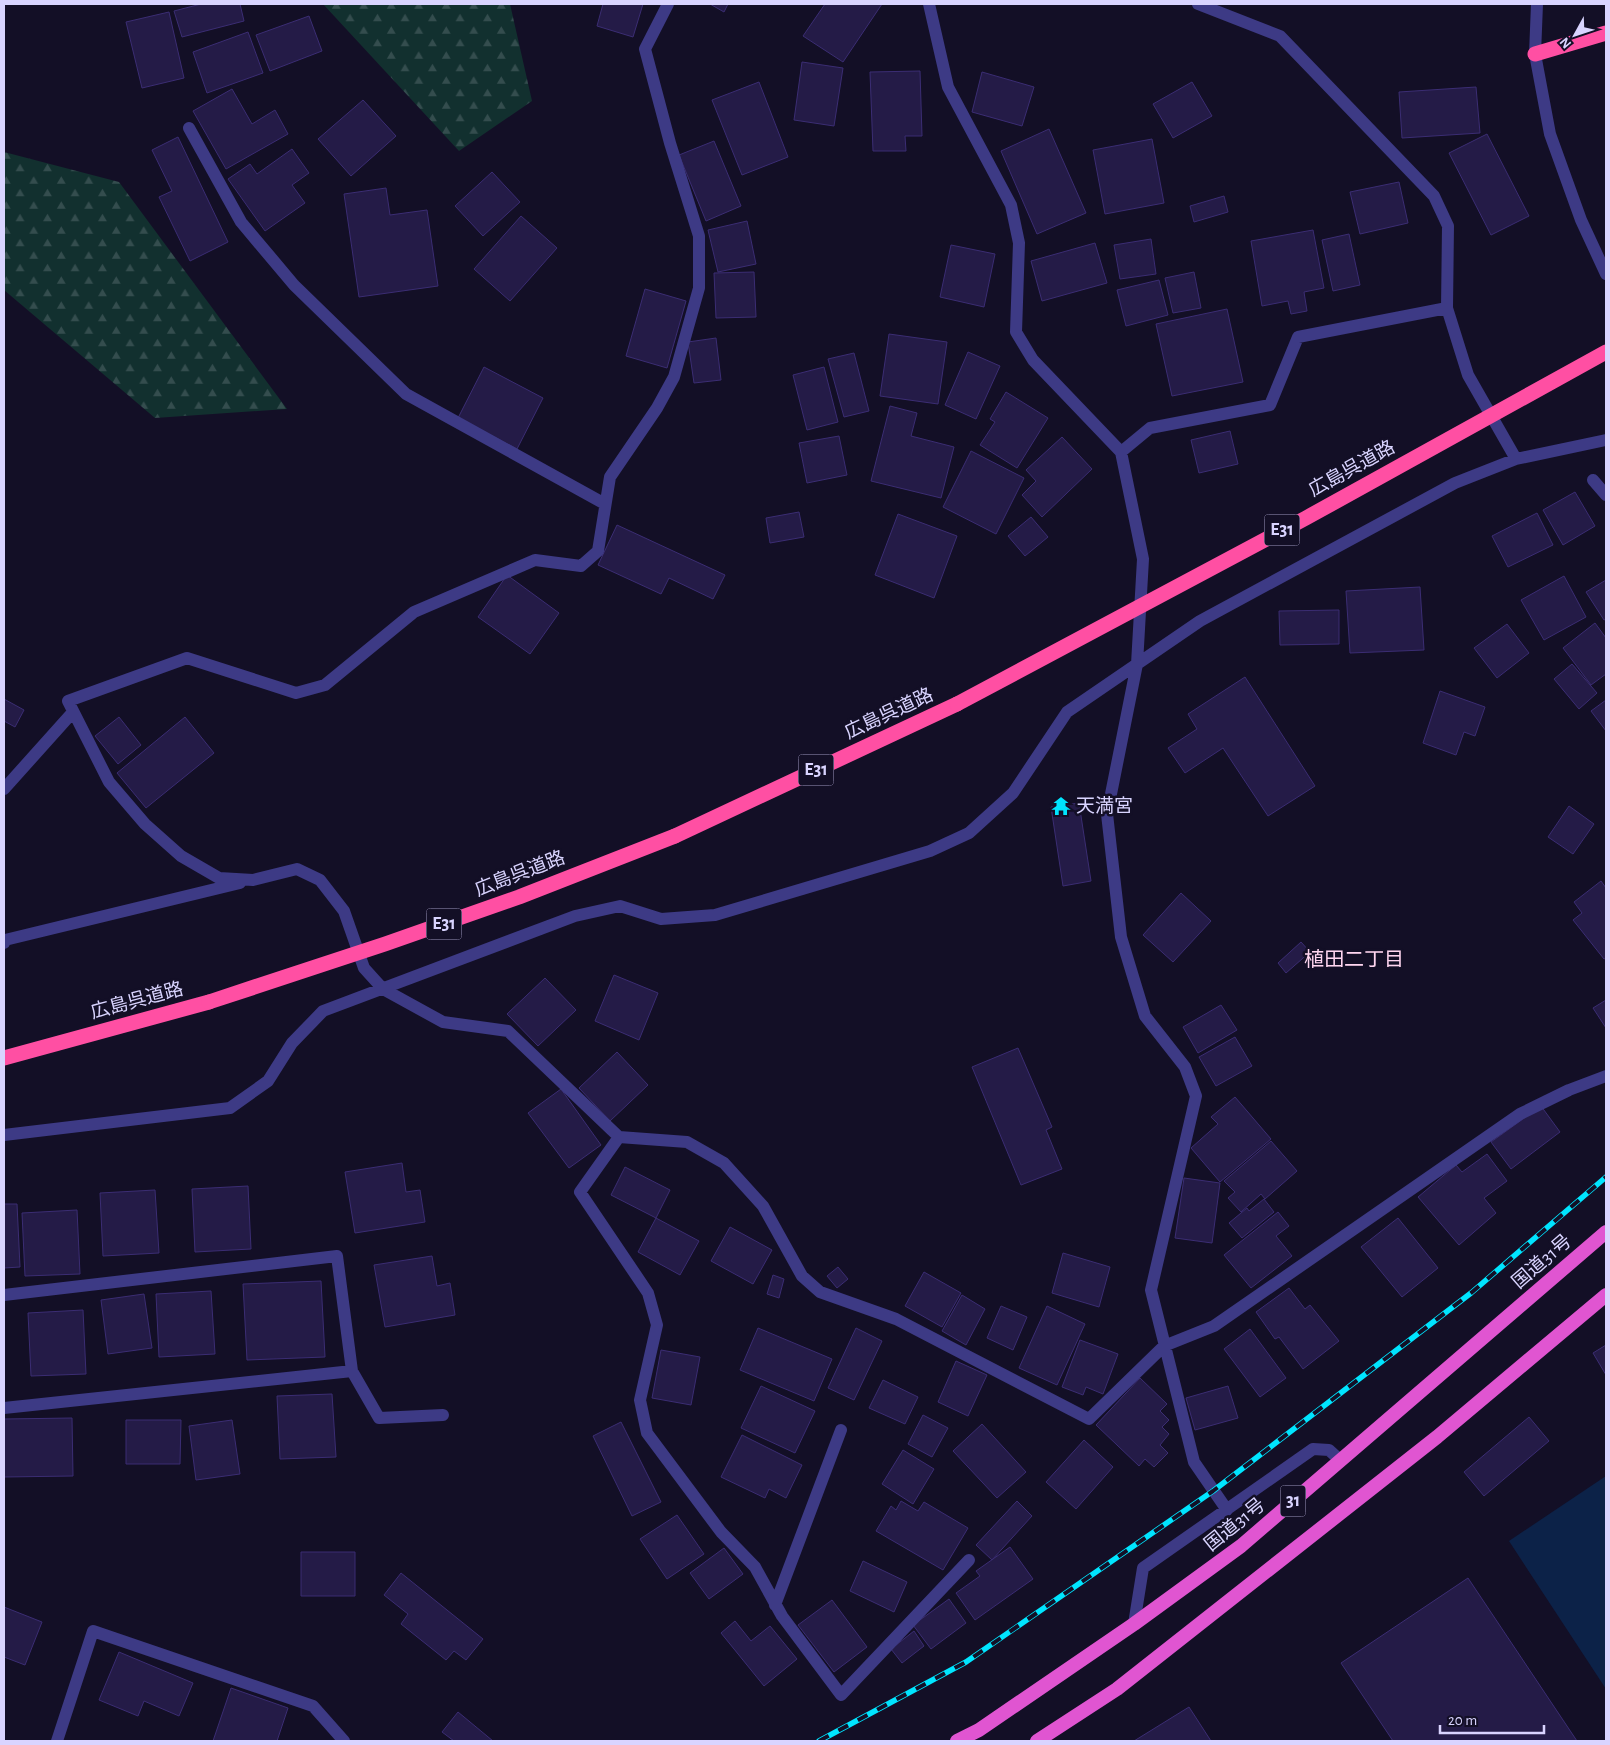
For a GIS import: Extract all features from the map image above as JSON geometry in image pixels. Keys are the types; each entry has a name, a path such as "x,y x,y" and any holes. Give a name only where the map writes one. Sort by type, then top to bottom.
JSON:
{"highway":[{"path":"1535,54 1606,33"},
{"name":"広島呉道路","path":"4,1058 209,1002 385,944 510,900 675,836 957,704 1306,518 1606,352"},
{"name":"国道31号","path":"957,1741 979,1730 1134,1624 1241,1546 1606,1232"},
{"name":"31","path":"1037,1741 1125,1683 1437,1437 1606,1295"}],"street":[{"path":"253,880 219,878 181,856 145,824 109,782 68,701 187,658 296,693 325,685 414,612 535,560 581,566 598,551 610,477 657,408 674,377 699,288 699,236 670,144 645,49 668,4"},
{"path":"929,4 948,87 1011,205 1019,243 1016,332 1033,360 1058,383 1121,452 1143,559 1137,664 1107,814 1121,937 1145,1016 1185,1067 1196,1096 1150,1290 1194,1462 1227,1510"},
{"path":"1198,4 1280,36 1434,196 1448,226 1448,308 1468,375 1516,459"},
{"path":"1537,4 1535,54 1550,134 1581,220 1606,274"},
{"path":"189,128 241,222 294,285 406,394 605,504"},
{"path":"1121,452 1150,428 1270,405 1298,338 1448,308"},
{"path":"4,1135 230,1108 268,1081 292,1043 323,1011 575,916 620,906 661,919 715,915 930,852 969,833 1013,794 1067,712 1200,621 1456,483 1516,459 1606,440"},
{"path":"1593,480 1606,495"},
{"path":"4,789 73,712"},
{"path":"4,940 297,869 320,880 344,911 364,968 382,989 444,1022 508,1031 619,1136 687,1142 724,1163 763,1206 802,1276 820,1292 896,1319 1089,1419 1164,1346 1214,1326 1520,1114 1569,1090 1606,1076"},
{"path":"619,1136 580,1192 648,1293 657,1325 640,1400 647,1433 721,1532 755,1567 775,1606 841,1695 969,1560"},
{"path":"4,1295 337,1256 352,1371 379,1418 443,1415"},
{"path":"4,1408 352,1371"},
{"path":"775,1606 840,1430"},
{"path":"1134,1624 1144,1568 1313,1449 1329,1450 1340,1460"},
{"path":"57,1741 94,1631 313,1706 344,1741"}],"green space":[{"path":"323,4 510,4 532,101 459,151"},
{"path":"4,152 119,182 287,409 155,418 4,290"}],"water":[{"path":"1606,1476 1606,1689 1509,1541"}],"building":[{"path":"201,4 240,4 244,21 182,37 174,11"},
{"path":"603,4 643,4 633,37 597,26"},
{"path":"710,4 728,4 724,12"},
{"path":"825,4 882,4 843,62 803,36"},
{"path":"169,12 184,78 142,88 126,22"},
{"path":"309,16 322,51 270,71 256,35"},
{"path":"248,32 263,73 207,93 193,52"},
{"path":"802,62 843,68 834,126 794,120"},
{"path":"920,71 922,136 905,136 906,151 873,151 870,72"},
{"path":"982,72 1034,87 1022,126 972,112"},
{"path":"759,82 788,157 742,175 712,100"},
{"path":"1192,82 1212,116 1173,138 1153,104"},
{"path":"1476,87 1480,133 1402,138 1399,92"},
{"path":"232,89 252,124 275,110 288,134 226,169 193,111"},
{"path":"363,100 396,136 351,176 318,139"},
{"path":"1049,129 1086,213 1037,234 1001,151"},
{"path":"1487,134 1529,216 1491,235 1449,153"},
{"path":"178,137 228,242 190,261 159,197 172,191 152,150"},
{"path":"1152,139 1164,203 1105,214 1093,150"},
{"path":"714,141 741,206 706,221 679,155"},
{"path":"292,149 309,173 292,185 305,203 265,231 228,179 250,164 257,174"},
{"path":"492,172 520,202 483,236 455,206"},
{"path":"1399,182 1408,223 1360,234 1350,192"},
{"path":"386,188 390,215 427,210 438,286 359,297 344,194"},
{"path":"1224,196 1228,212 1194,222 1190,206"},
{"path":"521,216 557,248 510,301 474,269"},
{"path":"747,221 756,264 718,272 708,230"},
{"path":"1313,230 1324,288 1304,292 1307,311 1291,314 1288,301 1262,306 1251,241"},
{"path":"1349,234 1360,285 1333,291 1322,240"},
{"path":"1151,239 1156,274 1120,279 1114,245"},
{"path":"1095,243 1107,283 1042,301 1031,261"},
{"path":"951,245 995,254 984,307 940,297"},
{"path":"754,272 756,317 716,318 714,273"},
{"path":"1194,272 1201,308 1173,313 1165,278"},
{"path":"1159,280 1168,315 1126,326 1117,290"},
{"path":"645,289 686,301 667,368 626,356"},
{"path":"1227,309 1243,382 1172,396 1156,324"},
{"path":"889,334 947,342 938,404 880,396"},
{"path":"716,338 721,380 694,383 688,342"},
{"path":"968,352 1000,366 976,419 945,405"},
{"path":"854,353 869,411 844,417 828,359"},
{"path":"484,367 543,398 517,449 458,418"},
{"path":"824,367 838,422 807,430 793,375"},
{"path":"1006,392 1048,418 1017,468 980,445 995,422 990,419"},
{"path":"890,406 917,413 911,436 954,447 941,498 871,481"},
{"path":"1230,431 1238,464 1199,473 1191,440"},
{"path":"839,436 847,475 807,483 799,443"},
{"path":"1062,437 1092,469 1042,517 1022,495 1036,481 1026,470"},
{"path":"971,451 1024,478 996,534 943,507"},
{"path":"1575,492 1595,526 1563,545 1543,510"},
{"path":"799,512 804,537 770,543 766,518"},
{"path":"1537,513 1553,545 1508,567 1492,536"},
{"path":"898,514 957,536 934,598 875,575"},
{"path":"1031,517 1048,537 1025,556 1008,536"},
{"path":"617,525 725,575 713,599 669,578 661,594 598,565"},
{"path":"507,575 559,613 530,654 478,617"},
{"path":"1564,576 1586,617 1544,640 1521,600"},
{"path":"1606,580 1606,619 1604,620 1586,592"},
{"path":"1420,587 1424,650 1350,653 1346,591"},
{"path":"1339,610 1339,644 1280,645 1279,611"},
{"path":"1595,623 1606,638 1606,674 1591,685 1563,648"},
{"path":"1507,624 1529,653 1497,678 1474,648"},
{"path":"1572,664 1597,693 1579,709 1554,679"},
{"path":"1245,677 1315,786 1268,816 1223,748 1185,773 1168,748 1197,729 1188,714"},
{"path":"1440,691 1485,707 1475,736 1464,732 1456,755 1423,743"},
{"path":"4,699 24,710 15,727 4,721"},
{"path":"1606,700 1606,731 1591,711"},
{"path":"119,717 141,745 118,764 95,736"},
{"path":"185,717 214,753 146,808 117,773"},
{"path":"1079,803 1091,881 1063,886 1051,807"},
{"path":"1569,806 1594,824 1573,854 1548,837"},
{"path":"1601,881 1606,888 1606,958 1604,959 1573,920 1582,913 1574,902"},
{"path":"1181,893 1211,921 1173,962 1143,935"},
{"path":"1301,942 1310,952 1286,973 1278,963"},
{"path":"614,975 658,993 639,1040 595,1021"},
{"path":"545,978 576,1010 538,1046 507,1014"},
{"path":"1606,1000 1606,1028 1593,1008"},
{"path":"1221,1005 1237,1030 1198,1053 1183,1027"},
{"path":"1235,1037 1252,1066 1216,1086 1199,1057"},
{"path":"1018,1048 1052,1127 1046,1130 1062,1169 1021,1185 972,1067"},
{"path":"617,1052 648,1085 610,1121 579,1088"},
{"path":"561,1089 601,1145 569,1168 528,1113"},
{"path":"1235,1097 1271,1139 1220,1182 1191,1148 1218,1124 1211,1117"},
{"path":"1541,1106 1560,1132 1511,1169 1491,1142"},
{"path":"1271,1141 1297,1171 1265,1199 1261,1194 1241,1212 1228,1198 1235,1192 1224,1181"},
{"path":"1487,1154 1507,1181 1484,1198 1496,1213 1459,1245 1418,1197 1456,1165 1462,1172"},
{"path":"402,1163 406,1192 420,1190 425,1222 355,1233 345,1172"},
{"path":"625,1167 670,1190 656,1218 611,1195"},
{"path":"1184,1178 1220,1183 1212,1243 1175,1238"},
{"path":"248,1186 251,1249 195,1252 192,1189"},
{"path":"155,1190 159,1253 103,1256 100,1193"},
{"path":"1264,1199 1274,1212 1242,1238 1229,1223 1247,1208 1249,1211"},
{"path":"4,1204 17,1204 20,1267 4,1268"},
{"path":"77,1210 80,1274 25,1276 22,1213"},
{"path":"1278,1212 1289,1226 1276,1236 1292,1256 1251,1288 1224,1255"},
{"path":"656,1218 699,1241 680,1275 638,1252"},
{"path":"1398,1218 1438,1268 1402,1297 1361,1247"},
{"path":"730,1227 772,1250 753,1284 711,1261"},
{"path":"1063,1253 1110,1267 1099,1307 1052,1293"},
{"path":"432,1256 437,1286 450,1283 455,1315 385,1327 374,1265"},
{"path":"838,1267 848,1279 837,1288 827,1276"},
{"path":"924,1272 961,1293 942,1327 905,1306"},
{"path":"773,1275 784,1279 779,1298 767,1294"},
{"path":"321,1281 325,1357 247,1360 243,1284"},
{"path":"1289,1288 1305,1309 1310,1305 1339,1341 1303,1369 1279,1337 1275,1339 1256,1312"},
{"path":"211,1291 215,1354 159,1357 156,1294"},
{"path":"144,1294 152,1348 108,1354 101,1300"},
{"path":"962,1295 985,1309 966,1345 942,1331"},
{"path":"1001,1306 1027,1317 1013,1350 987,1338"},
{"path":"1047,1306 1085,1324 1057,1385 1019,1368"},
{"path":"83,1310 86,1374 31,1376 28,1313"},
{"path":"758,1328 832,1359 814,1401 740,1370"},
{"path":"856,1328 882,1341 854,1400 828,1388"},
{"path":"1250,1329 1286,1378 1260,1397 1224,1349"},
{"path":"1080,1340 1118,1354 1103,1394 1086,1387 1083,1395 1062,1387"},
{"path":"1606,1345 1606,1375 1593,1353"},
{"path":"661,1350 700,1357 691,1405 652,1398"},
{"path":"956,1361 987,1375 968,1416 938,1402"},
{"path":"1140,1378 1167,1404 1160,1411 1169,1420 1162,1427 1169,1434 1160,1445 1168,1453 1154,1467 1145,1459 1139,1466 1096,1425"},
{"path":"883,1380 918,1397 905,1424 869,1408"},
{"path":"761,1386 815,1411 795,1453 741,1428"},
{"path":"1228,1386 1238,1418 1195,1430 1186,1398"},
{"path":"332,1394 336,1457 280,1459 277,1396"},
{"path":"923,1415 948,1428 932,1457 908,1444"},
{"path":"1529,1417 1549,1441 1484,1496 1464,1472"},
{"path":"72,1418 73,1476 4,1477 4,1419"},
{"path":"126,1420 181,1420 180,1464 126,1464"},
{"path":"232,1420 240,1474 196,1480 189,1426"},
{"path":"621,1422 661,1502 632,1516 593,1436"},
{"path":"982,1424 1026,1472 997,1498 953,1451"},
{"path":"742,1435 802,1465 786,1498 769,1489 765,1498 721,1477"},
{"path":"1084,1440 1113,1467 1076,1509 1046,1482"},
{"path":"903,1450 934,1469 913,1504 882,1484"},
{"path":"901,1501 918,1511 924,1502 968,1528 943,1570 876,1531 891,1506 896,1510"},
{"path":"1017,1501 1032,1516 992,1560 976,1545"},
{"path":"677,1515 704,1554 667,1579 640,1539"},
{"path":"1010,1547 1033,1579 975,1620 956,1593 980,1576 976,1571"},
{"path":"724,1548 743,1574 709,1599 690,1573"},
{"path":"301,1552 355,1552 355,1596 301,1596"},
{"path":"863,1561 907,1582 894,1612 850,1591"},
{"path":"401,1573 483,1639 466,1660 454,1651 446,1660 401,1624 408,1614 384,1595"},
{"path":"1468,1578 1577,1741 1393,1741 1341,1663"},
{"path":"949,1599 966,1623 931,1649 913,1625"},
{"path":"832,1600 867,1647 834,1672 798,1625"},
{"path":"4,1607 42,1622 25,1665 4,1657"},
{"path":"735,1621 751,1641 770,1626 797,1659 764,1686 721,1633"},
{"path":"914,1631 924,1646 902,1663 891,1649"},
{"path":"119,1652 193,1683 179,1716 144,1701 138,1716 99,1700"},
{"path":"231,1688 288,1708 277,1741 213,1741"},
{"path":"1189,1707 1211,1741 1134,1741"},
{"path":"458,1712 493,1741 454,1741 442,1732"}],"railway":[{"path":"819,1741 966,1662 1213,1491 1471,1293 1606,1177"}],"place":[{"name":"天満宮","path":"1061,806"}],"district":[{"name":"植田二丁目","path":"1354,960"}]}
